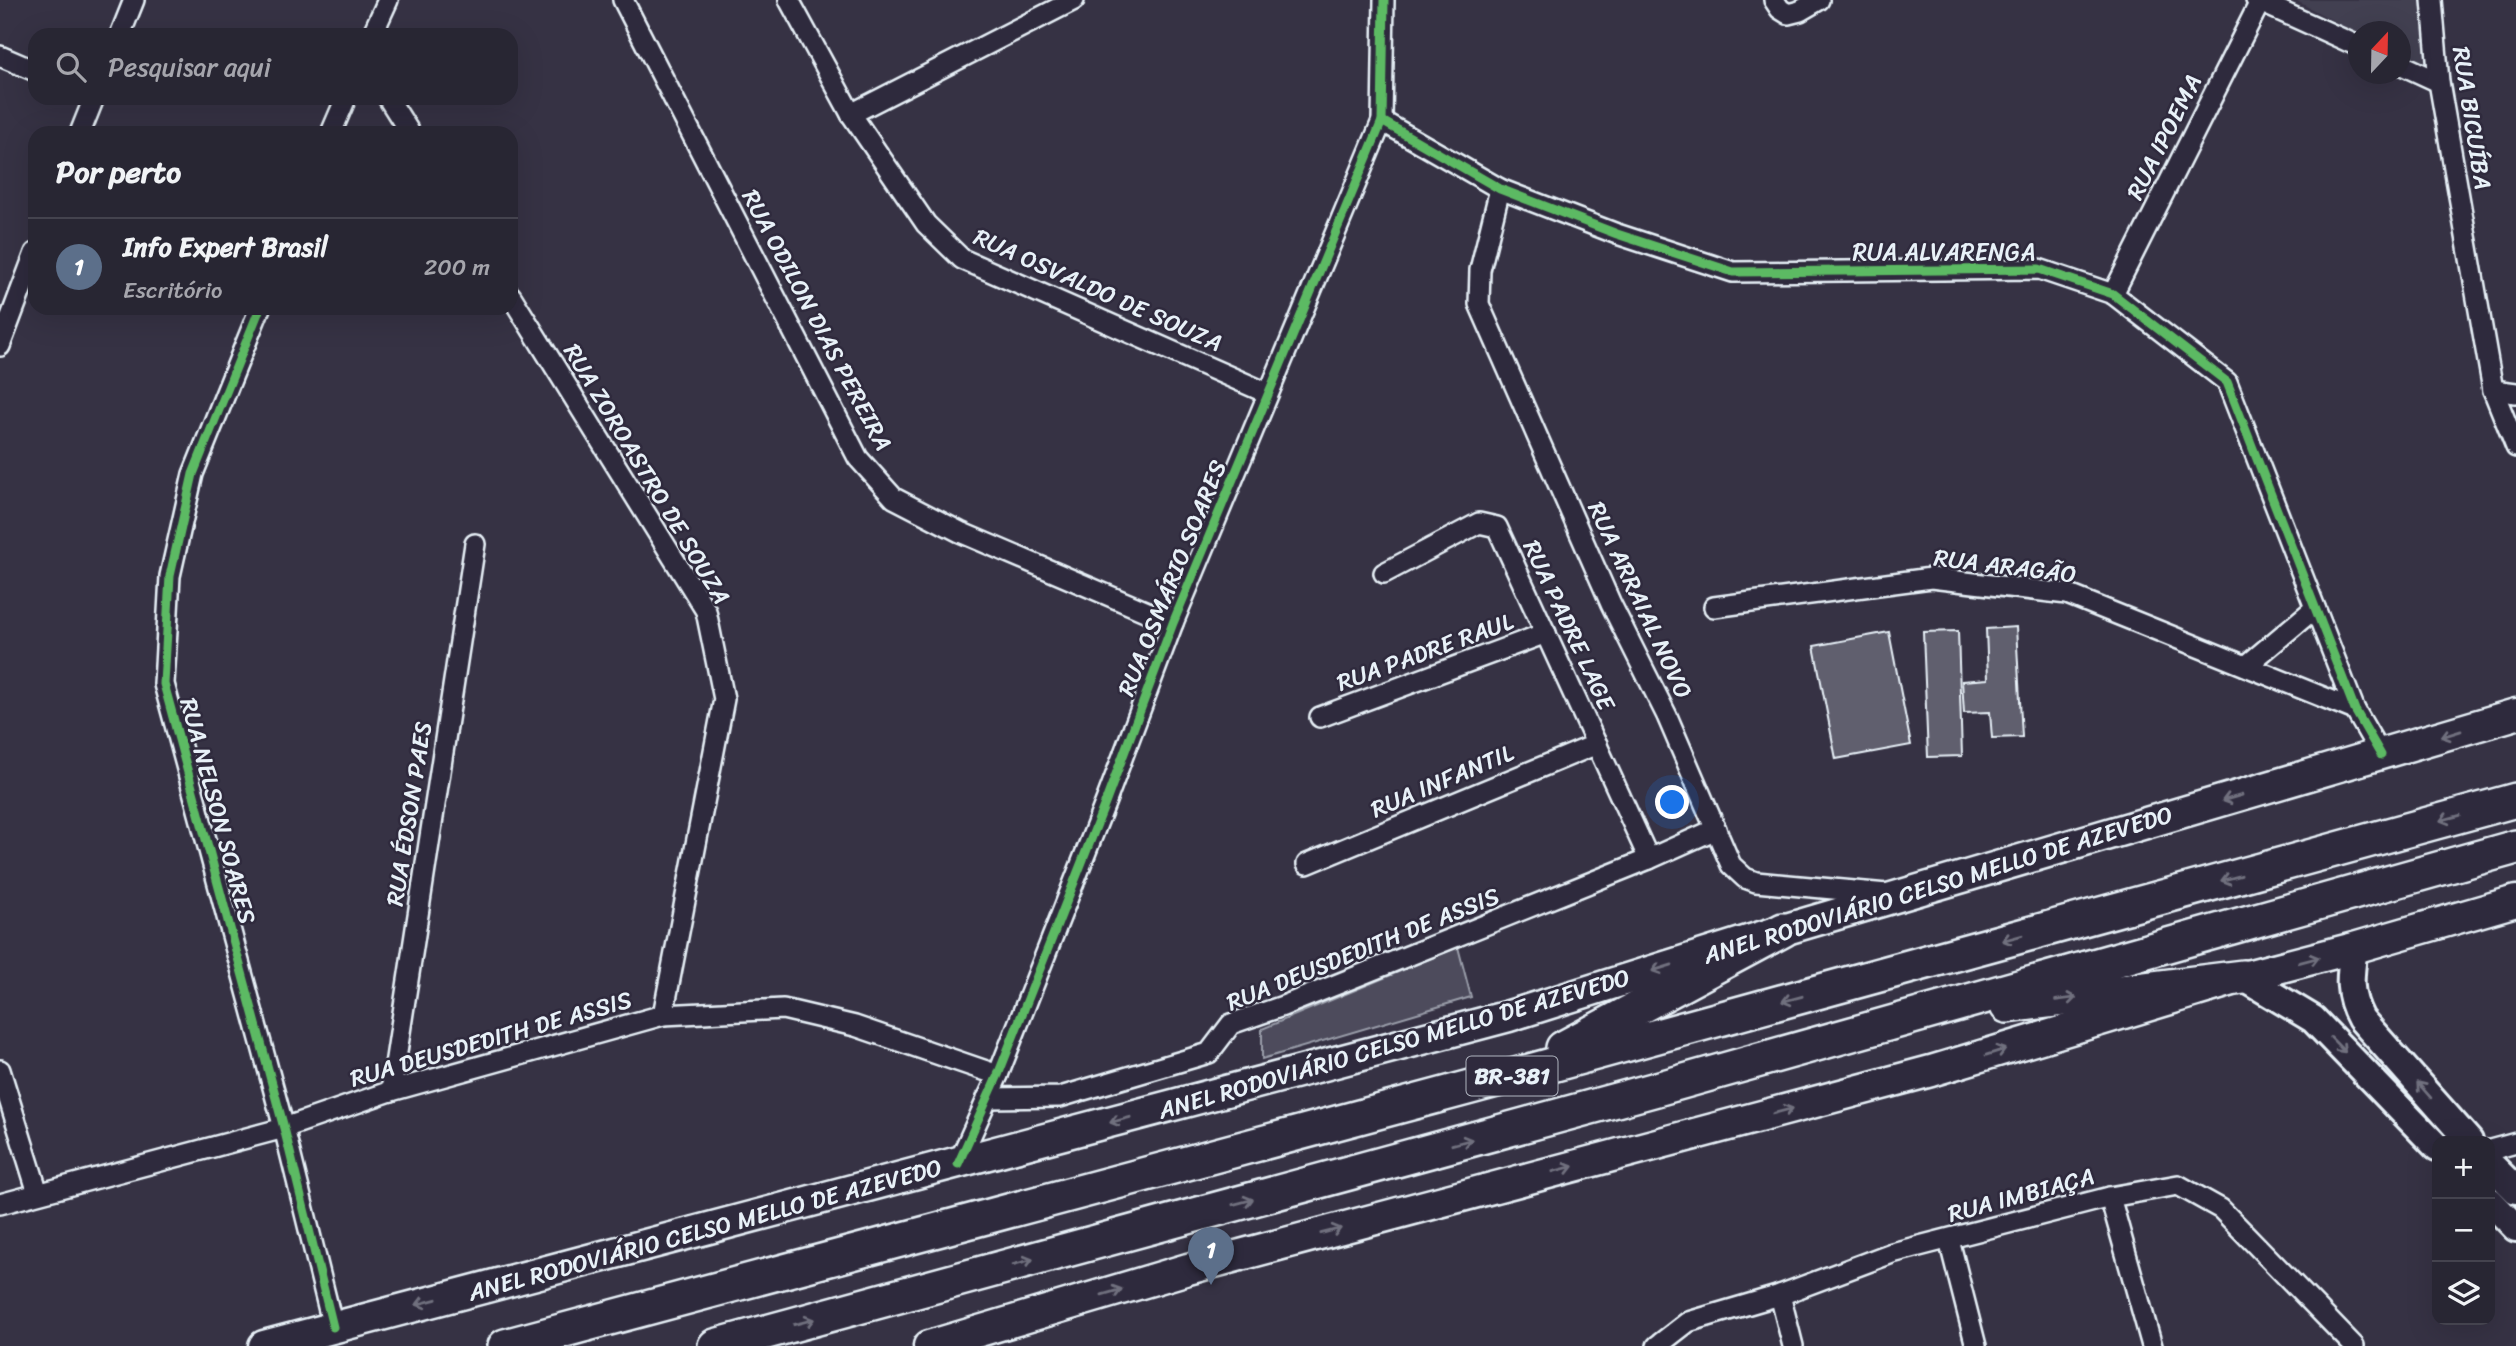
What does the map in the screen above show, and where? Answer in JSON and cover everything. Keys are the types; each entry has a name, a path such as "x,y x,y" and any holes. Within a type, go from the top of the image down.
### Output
{"highway":[{"name":"BR-381","path":"505,1346 1508,1077 2516,800"},
{"name":"BR-381","path":"715,1346 1653,1090 2516,846"},
{"path":"1508,1077 1783,930"},
{"path":"1901,1020 2243,978"}],"main road":[{"name":"ANEL RODOVIÁRIO CELSO MELLO DE AZEVEDO","path":"264,1346 1508,1016 1783,930 2516,715"},
{"path":"929,1346 1188,1269 1931,1071 2243,978 2516,901"}],"street":[{"path":"123,28 134,0"},
{"path":"375,28 388,0"},
{"name":"RUA ODILON DIAS PEREIRA","path":"623,0 858,458 894,498 960,532 1173,623"},
{"name":"RUA OSVALDO DE SOUZA","path":"789,0 850,114 926,224 962,259 1267,393"},
{"path":"850,114 1074,0"},
{"name":"RUA OSMÁRIO SOARES","path":"958,1164 998,1075 1173,623 1382,121 1384,0"},
{"path":"1774,0 1780,9 1788,14 1800,11 1819,0"},
{"name":"RUA BICUÍBA","path":"2432,0 2439,82 2493,390 2516,447"},
{"path":"2258,1 2348,42"},
{"name":"RUA IPOEMA","path":"2113,294 2258,1"},
{"path":"0,56 28,68"},
{"path":"2411,70 2439,82"},
{"path":"83,126 91,105"},
{"path":"334,126 343,105"},
{"path":"392,105 406,126"},
{"name":"RUA ALVARENGA","path":"1382,121 1500,189 1617,234 1733,272 2039,269 2113,294 2227,382 2355,710 2381,755"},
{"name":"RUA ARRAIAL NOVO","path":"1500,189 1480,270 1479,304 1611,604 1667,716 1731,865 1745,878 1756,882 1901,895"},
{"path":"0,346 28,272"},
{"name":"RUA ZOROASTRO DE SOUZA","path":"518,307 706,611 724,699 663,1015"},
{"name":"RUA NELSON SOARES","path":"257,315 192,474 170,576 164,684 284,1128 333,1326"},
{"path":"2493,390 2516,393"},
{"name":"RUA PADRE LAGE","path":"1384,573 1479,523 1497,527 1649,859"},
{"name":"RUA ÉDSON PAES","path":"391,1091 475,544"},
{"name":"RUA ARAGÃO","path":"1714,607 1931,578 2067,594 2355,710"},
{"path":"2246,666 2315,608"},
{"name":"RUA PADRE RAUL","path":"1320,717 1546,633"},
{"name":"RUA INFANTIL","path":"1307,864 1597,744"},
{"name":"RUA DEUSDEDITH DE ASSIS","path":"987,1098 1060,1097 1209,1053 1231,1024 1283,1006 1649,859 1716,829"},
{"path":"2354,948 2350,974 2352,1003 2361,1019 2465,1136"},
{"path":"2243,978 2313,1019 2432,1142"},
{"name":"RUA DEUSDEDITH DE ASSIS","path":"0,1204 284,1128 391,1091 663,1015 783,1009 855,1026 998,1075"},
{"path":"0,1070 38,1193"},
{"path":"2495,1149 2516,1143"},
{"path":"2495,1169 2516,1190"},
{"name":"RUA IMBIAÇA","path":"1657,1346 1688,1322 1780,1295 1892,1253 2110,1197 2178,1185 2221,1209 2354,1346"},
{"path":"2110,1197 2152,1346"},
{"path":"2495,1206 2516,1228"},
{"path":"1949,1240 1976,1346"},
{"path":"1780,1295 1793,1346"}],"shaded area":[{"path":"2295,0 2423,0 2425,70 2411,62 2411,21 2348,21 2348,29"},
{"path":"1458,947 1471,997 1262,1059 1262,1029"}],"building":[{"path":"2016,627 2022,737 1992,738 1990,712 1964,713 1962,681 1988,679 1986,629"},
{"path":"1958,631 1962,756 1928,757 1923,632"},
{"path":"1889,632 1911,745 1836,759 1814,646"}],"cycle path":[{"path":"958,1164 998,1075 1173,623 1382,121 1384,0"},
{"path":"1382,121 1500,189 1617,234 1733,272 2039,269 2113,294 2227,382 2355,710 2381,755"},
{"path":"257,315 193,474 170,576 164,684 284,1128 333,1327"}],"place":[{"name":"Info Expert Brasil","path":"1211,1285"}]}
